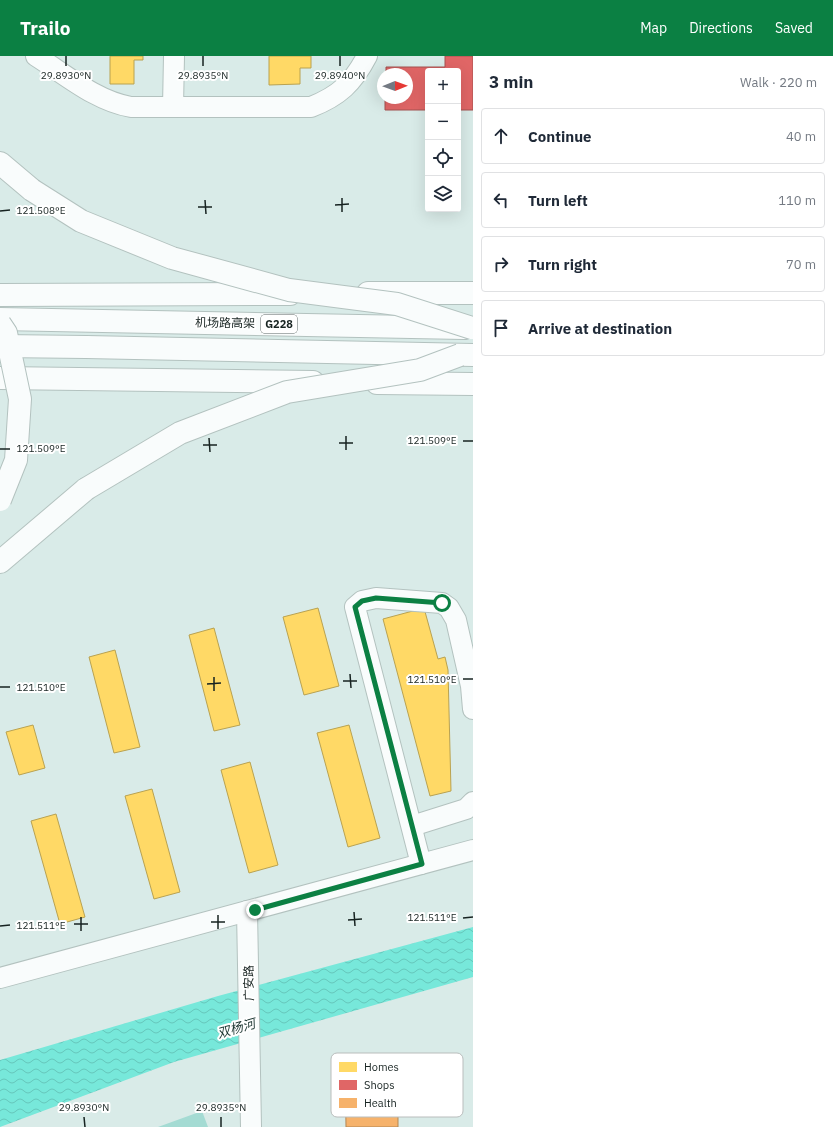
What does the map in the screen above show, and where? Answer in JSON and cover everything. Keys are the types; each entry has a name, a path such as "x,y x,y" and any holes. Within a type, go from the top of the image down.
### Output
{"main road":[{"path":"0,163 32,190 81,222 172,258 289,290 397,304 472,328"},
{"path":"0,183 32,190"},
{"path":"0,295 473,293"},
{"name":"机场路高架","path":"0,319 472,328"},
{"path":"0,324 6,333 20,399 16,460 0,500"},
{"name":"G228","path":"0,346 467,355"},
{"path":"0,562 86,489 180,433 287,392 420,370 467,355"},
{"path":"0,378 473,384"}],"street":[{"path":"36,56 66,65 98,96 116,104 131,107 311,107 326,101 342,91 354,77 367,56"},
{"path":"173,107 174,56"},
{"path":"422,864 355,607 362,601 376,598 442,603 449,608 456,620 471,686 473,709"},
{"path":"412,826 466,809 473,802"},
{"path":"0,978 473,850"},
{"name":"广安路","path":"248,911 251,1127"}],"shaded area":[{"path":"202,1111 208,1127 158,1127"}],"water":[{"name":"双杨河","path":"473,927 473,977 174,1062 0,1127 0,1060 218,996"}],"building: Homes":[{"path":"110,56 143,56 143,60 134,60 134,84 110,84"},
{"path":"269,56 311,56 311,68 300,68 300,84 269,85"},
{"path":"450,56 473,56 473,77 461,77 461,68 450,68"},
{"path":"318,608 339,686 304,695 283,617"},
{"path":"424,608 438,659 445,657 448,670 451,791 430,796 383,619"},
{"path":"214,628 240,725 214,731 189,635"},
{"path":"115,650 140,747 114,753 89,657"},
{"path":"33,725 45,768 19,775 6,732"},
{"path":"349,725 380,838 348,847 317,733"},
{"path":"250,762 278,865 249,873 221,770"},
{"path":"152,789 180,892 154,899 125,796"},
{"path":"56,814 85,917 60,924 31,821"}],"building: Shops":[{"path":"445,56 473,56 473,110 461,110 461,68 425,68 425,110 385,110 385,104 413,104 413,68 386,67 445,67"}],"building: Health":[{"path":"346,1117 398,1117 398,1127 346,1127"}],"route":[{"path":"255,910 422,864 355,607 362,601 376,598 442,603"}]}
